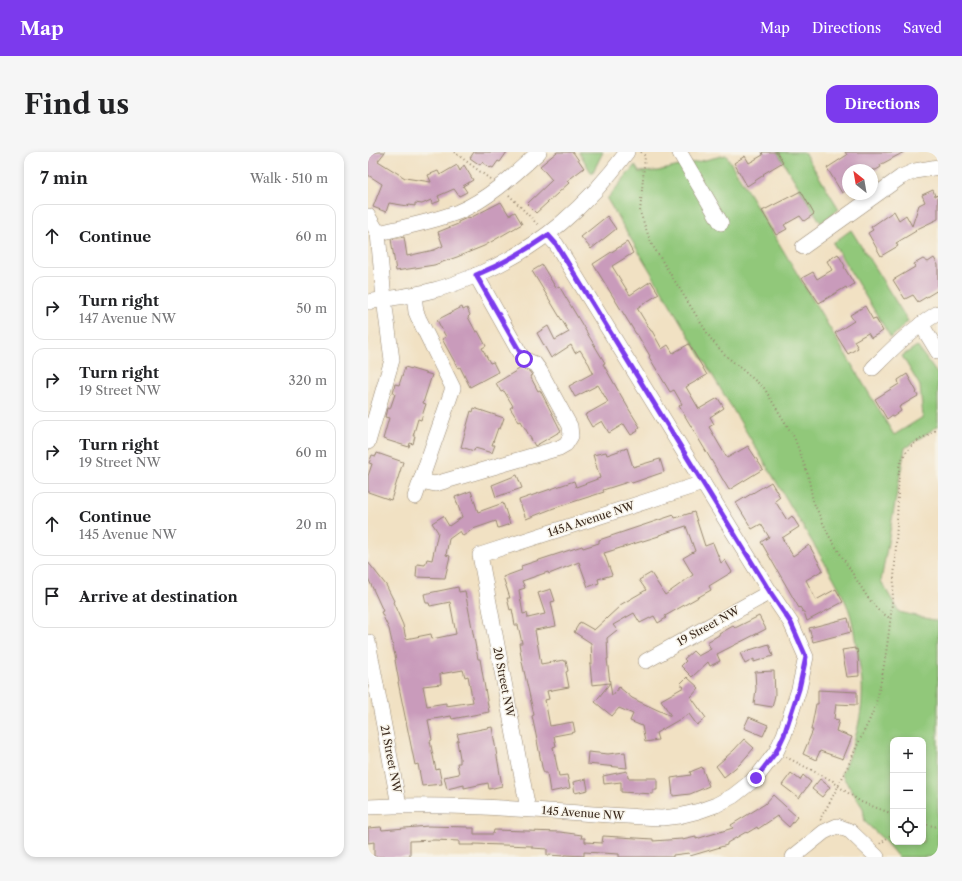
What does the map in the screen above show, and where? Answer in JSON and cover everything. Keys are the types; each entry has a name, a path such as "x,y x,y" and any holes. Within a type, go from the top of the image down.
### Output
{"street":[{"path":"378,233 425,223 459,212 491,193 539,152"},
{"path":"368,302 414,294 454,284 499,265 548,235 587,201 627,152"},
{"path":"682,152 721,223"},
{"path":"803,247 901,177 915,171 938,167"},
{"path":"368,216 378,233 384,299 392,360 368,442"},
{"path":"548,235 556,244 702,483 791,623 806,657 799,689 784,735 776,752"},
{"path":"421,481 435,484 559,448 566,444 571,436 570,426 540,371 535,364 524,359 476,275"},
{"path":"414,294 416,312 453,388 415,497"},
{"path":"873,368 899,342 921,324 938,313"},
{"path":"921,324 938,352"},
{"name":"145A Avenue NW","path":"480,555 702,483"},
{"name":"20 Street NW","path":"480,555 528,809"},
{"name":"19 Street NW","path":"646,661 770,592"},
{"name":"21 Street NW","path":"368,642 399,805"},
{"name":"145 Avenue NW","path":"368,807 399,805 480,806 655,817 679,816 716,805 733,796 756,778 776,752"},
{"path":"793,857 817,836 829,828 837,826 850,831 875,854"}],"path":[{"path":"641,152 645,156 640,212 651,243 670,271 711,339 725,356 764,388 794,437 808,475 813,501 829,536 868,598 878,610 891,619"},
{"path":"829,828 820,819 864,732 877,700 885,661 894,583 899,467 906,451 912,445 938,429"},
{"path":"776,752 833,781 861,802 890,813"},
{"path":"926,825 938,827"},
{"path":"875,854 883,841 890,835"}],"green space":[{"path":"579,152 603,152 592,174"},
{"path":"777,152 804,152 839,209 821,223"},
{"path":"726,155 894,435 923,417 920,386 902,356 917,346 938,375 938,426 905,448 881,581 899,612 938,621 938,857 898,857 883,839 865,822 863,808 841,774 854,742 860,718 862,695 860,666 850,614 840,590 830,572 607,199 635,165 639,172 658,171"},
{"path":"851,230 908,321 891,338 833,243"}],"building":[{"path":"368,152 385,152 378,161 405,178 431,182 428,175 438,171 440,175 457,165 460,171 464,165 473,180 463,186 467,192 459,196 454,189 438,196 440,201 432,204 431,200 422,204 415,203 415,206 389,203 386,212 373,207 382,184 368,175"},
{"path":"474,152 507,152 500,162 498,161 493,168 490,168 482,162 480,165 470,158"},
{"path":"557,152 573,152 584,168 567,181 569,183 536,213 527,204 552,180 540,166"},
{"path":"762,152 777,152 783,162 747,186 734,163 745,156 749,163 763,155"},
{"path":"845,152 904,152 880,165 881,167 878,169 878,164 842,164 842,193 827,168 847,155"},
{"path":"933,190 935,196 938,195 938,219 915,230 916,231 896,243 898,246 881,256 868,233 873,230 871,227 894,211 899,220 906,215 912,226 919,205 925,202 922,195"},
{"path":"801,191 814,214 804,221 800,216 784,225 787,229 776,235 762,211"},
{"path":"501,202 509,215 515,212 522,224 484,246 457,257 434,265 396,271 391,239 404,237 407,256 434,250 443,246 438,232 458,224 458,222 469,217 470,218"},
{"path":"607,216 616,229 591,249 581,237"},
{"path":"627,242 633,253 612,266 630,295 651,281 659,294 637,308 662,349 668,345 673,353 689,344 707,375 686,387 699,409 718,398 724,408 710,417 714,424 709,427 727,458 748,446 763,469 729,490 679,406 682,404 674,390 670,392 637,334 593,264"},
{"path":"838,254 854,284 819,303 802,278 813,272 817,279 832,270 827,261"},
{"path":"934,258 938,265 938,290 918,302 913,295 905,299 893,280 915,267 914,264 923,259 928,262"},
{"path":"542,265 556,288 559,286 605,363 603,364 640,427 637,429 638,431 631,435 624,424 609,433 602,421 592,427 585,415 608,402 598,385 575,397 569,386 593,373 589,364 580,350 575,353 571,345 551,358 537,333 548,326 555,340 569,332 532,271"},
{"path":"865,306 873,320 876,319 883,331 871,338 868,333 854,341 858,348 848,354 835,333 854,321 850,315"},
{"path":"462,307 463,310 467,308 470,315 468,317 486,346 482,348 490,363 493,362 498,372 470,387 460,367 458,368 442,339 446,337 437,320"},
{"path":"405,367 432,375 423,403 426,404 421,420 418,419 413,436 415,436 413,444 410,443 409,447 383,439 389,418 385,417 387,408 390,409 395,394 393,393 395,384 399,385"},
{"path":"521,368 529,371 532,375 530,376 538,391 540,390 561,431 535,446 521,421 519,422 510,408 513,406 504,391 501,392 496,383"},
{"path":"907,374 918,396 899,407 901,411 893,417 891,416 887,419 875,399 899,384 898,380"},
{"path":"474,408 504,418 500,429 498,428 492,445 495,445 492,453 475,448 474,451 461,447 471,411 473,412"},
{"path":"627,448 633,467 660,459 664,472 632,483 631,481 603,490 604,492 554,508 526,519 519,500 574,481 576,487 600,478 593,455 606,452 607,455"},
{"path":"377,453 403,462 391,500 368,492 368,476 372,464 369,463 372,455 376,456"},
{"path":"517,475 522,488 496,497 492,485"},
{"path":"771,482 780,497 775,501 787,520 792,516 799,527 782,538 793,556 809,545 823,570 806,580 816,600 836,589 843,602 807,621 804,612 800,607 799,608 761,542 769,537 761,524 752,529 736,503"},
{"path":"471,491 478,512 503,503 510,524 498,528 496,521 473,529 463,536 460,531 449,539 446,555 450,556 445,578 416,577 417,564 425,565 427,559 432,560 438,532 432,523 443,516 449,526 462,517 455,497"},
{"path":"694,512 705,546 713,543 721,563 725,560 732,572 709,586 711,590 665,616 666,618 658,623 654,616 640,623 634,613 613,625 617,630 607,638 607,659 610,683 592,685 590,664 592,664 591,643 574,632 580,622 594,630 620,605 646,590 639,580 651,573 665,595 693,575 683,558 695,551 686,526 604,553 612,575 598,579 599,583 588,587 579,562 549,574 548,572 522,581 525,588 519,590 523,614 527,613 528,618 545,614 538,593 551,589 555,601 551,602 556,626 535,630 541,664 564,660 566,661 568,671 566,672 569,687 547,691 549,699 545,700 550,726 573,722 575,732 554,736 556,746 553,747 559,776 567,775 570,788 550,792 547,773 544,773 542,767 532,716 534,715 519,643 522,643 518,625 515,625 512,609 510,610 507,598 510,598 503,577 522,570 521,566 582,546 583,548 599,543 599,540 674,515 675,518"},
{"path":"368,562 386,585 394,601 393,602 403,625 406,639 431,634 432,639 456,634 450,602 430,606 429,603 426,603 424,594 458,587 459,592 465,591 478,659 480,659 489,712 452,719 451,716 428,720 432,740 430,741 436,770 439,769 442,784 422,786 418,764 415,765 389,629 381,612 383,611 368,578","holes":["463,670 465,677 468,676 473,702 446,706 446,703 427,706 423,686 441,684 440,674"]},
{"path":"759,616 766,629 717,654 720,661 710,666 708,662 692,677 681,666 686,661 684,659 693,651 698,656 711,649 707,642 719,634 733,626 735,628"},
{"path":"848,618 851,632 813,642 809,628"},
{"path":"769,644 773,656 754,662 754,659 745,664 740,653"},
{"path":"855,648 855,650 857,649 858,655 859,676 847,677 842,650"},
{"path":"774,671 775,695 772,707 754,704 756,689 755,672"},
{"path":"687,677 699,688 691,697 706,718 697,725 689,714 656,733 658,740 645,742 642,726 630,721 633,714 619,708 612,716 595,702 610,683 612,696 619,687 632,698 671,716 661,700 684,687 680,684"},
{"path":"818,690 857,692 857,705 836,704 834,719 839,720 836,731 852,737 843,759 820,751 816,760 803,754 813,730 811,730 816,704 818,704"},
{"path":"749,717 768,725 763,736 744,728"},
{"path":"492,727 502,786 489,789 488,783 464,788 464,785 447,789 444,777 459,774 457,763 460,763 460,758 457,741 459,740 457,734"},
{"path":"744,739 754,748 740,764 724,777 716,766"},
{"path":"588,752 608,754 625,752 627,768 587,764"},
{"path":"702,767 709,786 690,794 673,796 671,778 691,775 690,772"},
{"path":"627,771 628,778 657,778 657,790 653,790 653,794 621,792 621,782 604,784 603,776"},
{"path":"791,773 800,780 803,775 811,782 799,798 782,785"},
{"path":"586,779 588,790 575,793 573,782"},
{"path":"820,779 830,787 822,797 812,789"},
{"path":"773,795 797,817 789,827 777,816 758,829 757,827 727,843 727,845 690,856 689,853 673,855 673,857 619,857 619,854 584,852 584,856 547,855 547,849 532,848 532,846 474,844 459,845 459,841 435,840 410,841 410,857 374,857 374,842 368,843 368,828 381,827 382,830 428,826 474,828 474,834 493,834 494,830 560,832 582,835 581,838 585,838 585,842 602,843 603,836 653,839 653,841 682,840 696,837 696,839 733,828 731,825 765,804"}],"route":[{"path":"524,359 476,275 499,265 548,235 556,244 702,483 791,623 806,657 799,689 784,735 776,752 756,778"}]}
